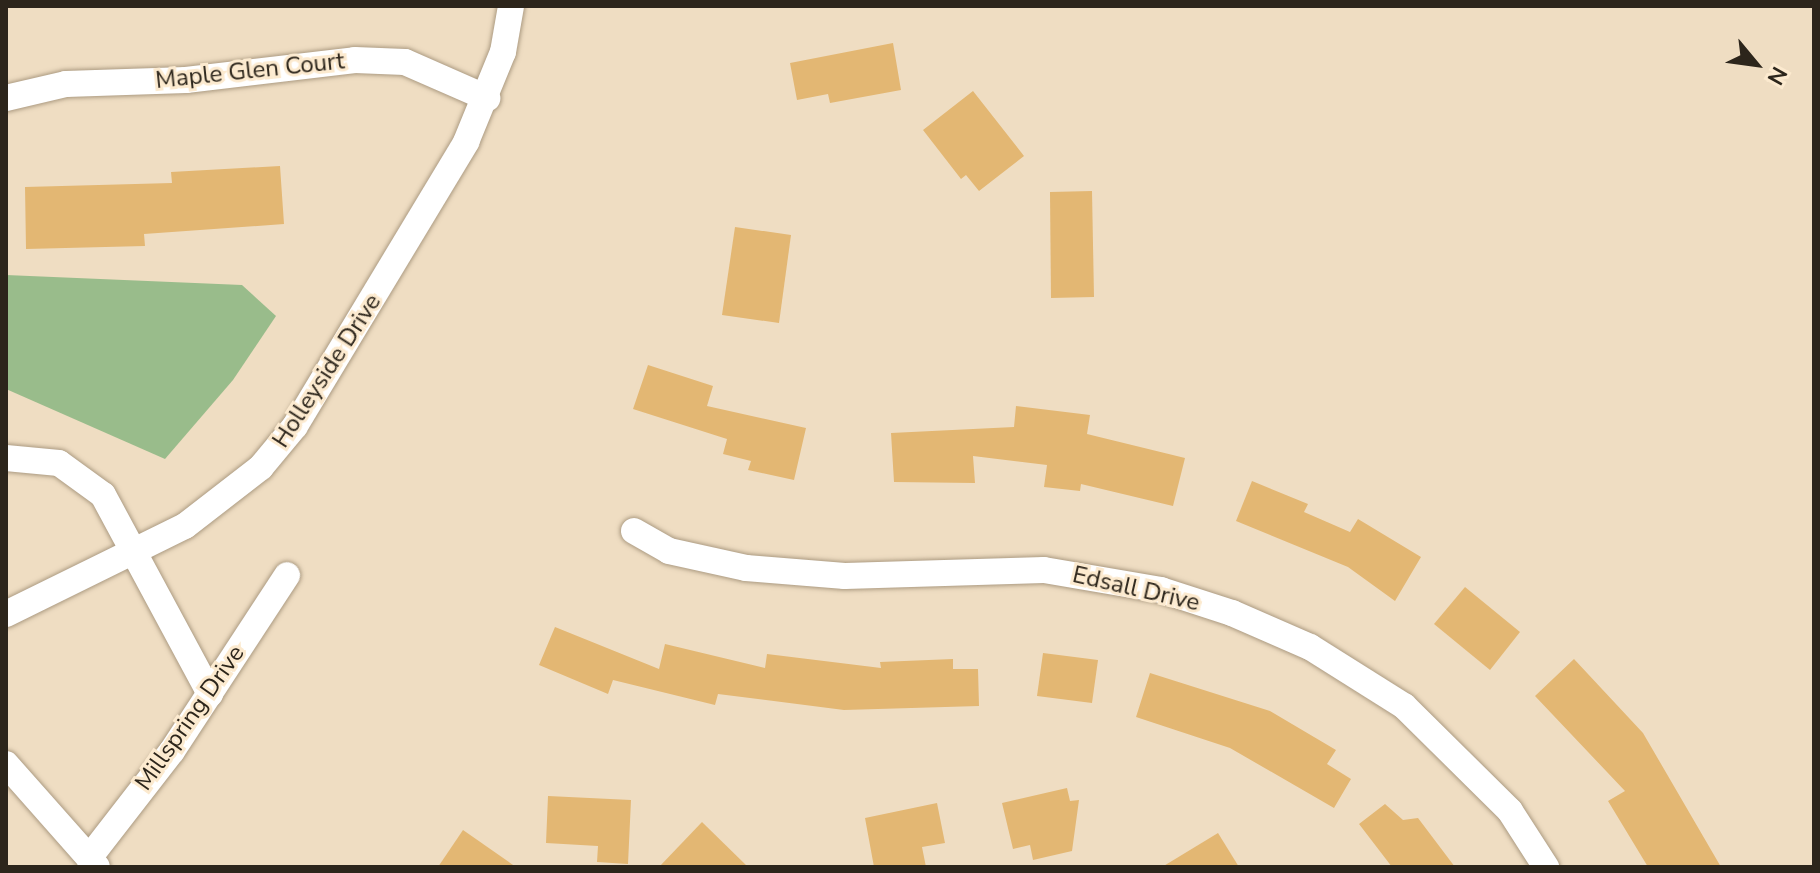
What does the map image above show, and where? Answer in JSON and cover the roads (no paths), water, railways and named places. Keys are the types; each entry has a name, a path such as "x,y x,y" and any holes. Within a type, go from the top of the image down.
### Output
{"street":[{"name":"Holleyside Drive","path":"6,614 135,552 220,503 295,426 487,98 511,6"},
{"name":"Maple Glen Court","path":"6,98 66,84 186,80 355,60 405,62 445,74 487,98"},
{"path":"6,458 59,463 83,476 103,495 210,694"},
{"name":"Edsall Drive","path":"634,531 669,551 746,568 845,576 1044,570 1161,590 1232,613 1310,647 1404,706 1510,811 1546,867"},
{"name":"Millspring Drive","path":"6,764 93,863 210,694 287,575"}]}
